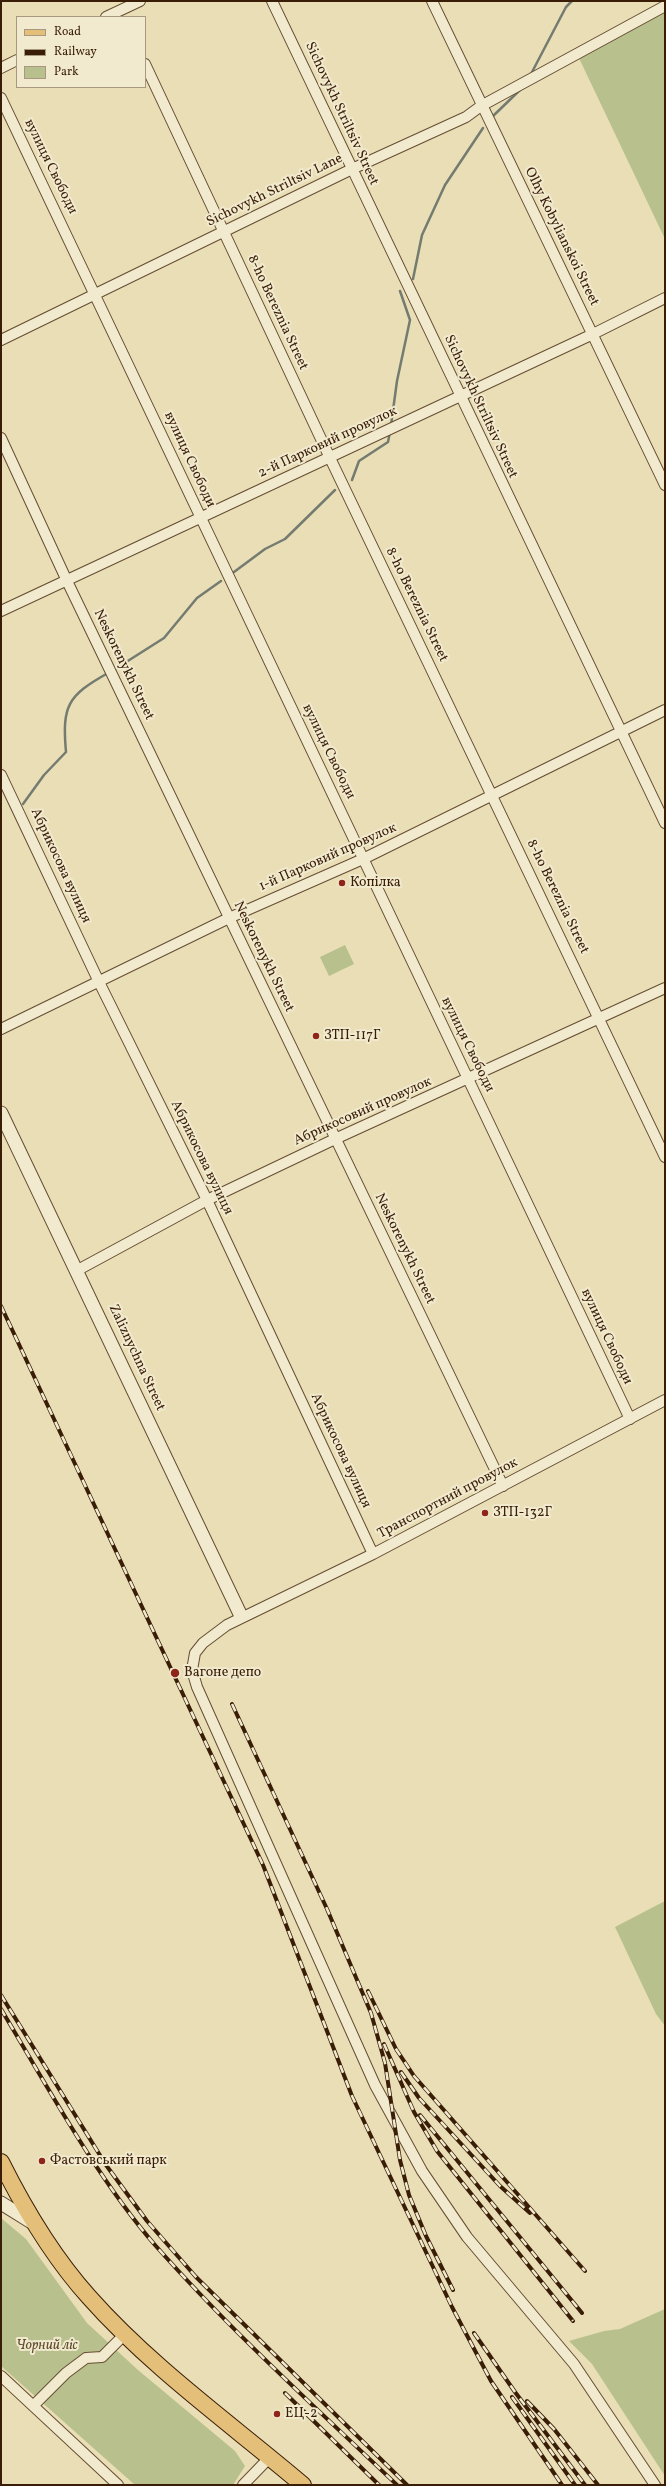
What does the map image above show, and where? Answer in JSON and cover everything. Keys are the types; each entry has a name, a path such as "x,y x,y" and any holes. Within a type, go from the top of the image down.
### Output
{"main road":[{"path":"1,2162 36,2225 88,2295 124,2334 303,2485"}],"street":[{"path":"111,16 122,14 140,1"},
{"name":"Sichovykh Striltsiv Street","path":"272,1 620,733 665,823"},
{"name":"Olhy Kobylianskoi Street","path":"432,1 481,106 665,485"},
{"name":"Sichovykh Striltsiv Lane","path":"1,340 352,169 466,117 481,106 665,6"},
{"path":"1,68 16,60"},
{"name":"8-ho Bereznia Street","path":"146,66 330,458 600,1018 665,1158"},
{"name":"вулиця Свободи","path":"1,98 96,294 630,1419"},
{"name":"2-й Парковий провулок","path":"1,611 330,458 593,334 665,298"},
{"name":"Neskorenykh Street","path":"1,438 67,581 503,1486"},
{"name":"1-й Парковий провулок","path":"1,1029 229,918 363,859 665,710"},
{"name":"Абрикосова вулиця","path":"1,775 99,982 207,1200 373,1554"},
{"name":"Абрикосовий провулок","path":"76,1271 207,1200 335,1139 665,988"},
{"name":"Zaliznychna Street","path":"1,1113 241,1616"},
{"name":"Транспортний провулок","path":"655,2485 574,2364 444,2206 422,2171 375,2085 193,1678 195,1653 203,1643 241,1616 373,1554 665,1400"},
{"path":"1,2202 36,2225"},
{"path":"33,2406 66,2373 86,2358 102,2357 124,2334"},
{"path":"1,2376 118,2485"},
{"path":"243,2485 270,2458"}],"green space":[{"path":"665,11 665,239 578,56"},
{"path":"345,945 354,964 329,976 320,957"},
{"path":"665,1901 665,2026 656,2014 615,1927"},
{"name":"Чорний ліс","path":"1,2218 26,2239 87,2323 138,2370 235,2451 245,2466 233,2485 135,2485 1,2366"},
{"path":"665,2309 665,2476 592,2364 569,2341 604,2331 620,2329"}],"waterway":[{"path":"531,74 566,7 572,1"},
{"path":"492,117 520,90"},
{"path":"413,279 422,235 445,185 483,128"},
{"path":"391,425 397,381 410,320 400,291"},
{"path":"352,480 359,461 388,442 390,432"},
{"path":"234,572 265,549 285,539 335,490"},
{"path":"112,671 164,638 197,598 221,581"},
{"path":"23,804 44,775 66,752 65,723 70,704 84,689 108,673"}],"railway":[{"path":"1,1306 263,1865 352,2096 452,2307 491,2381 562,2485"},
{"path":"232,1704 327,1909 371,2013 385,2063 400,2160 409,2195 426,2236 453,2290"},
{"path":"368,1991 396,2049 414,2076 585,2271"},
{"path":"1,1995 106,2165 147,2221 196,2277 407,2485"},
{"path":"1,2009 93,2161 113,2191 155,2245 243,2338 397,2485"},
{"path":"384,2044 414,2112 437,2151 573,2321"},
{"path":"401,2072 419,2098 500,2186 530,2213"},
{"path":"420,2115 582,2313"},
{"path":"474,2333 515,2392 585,2485"},
{"path":"285,2393 379,2485"},
{"path":"512,2397 575,2485"},
{"path":"527,2401 554,2429 598,2485"}],"place":[{"name":"Копілка","path":"342,883"},
{"name":"ЗТП-117Г","path":"316,1036"},
{"name":"ЗТП-132Г","path":"485,1513"},
{"name":"Вагоне депо","path":"175,1673"},
{"name":"Фастовський парк","path":"42,2161"},
{"name":"ЕЦ-2","path":"277,2414"}]}
